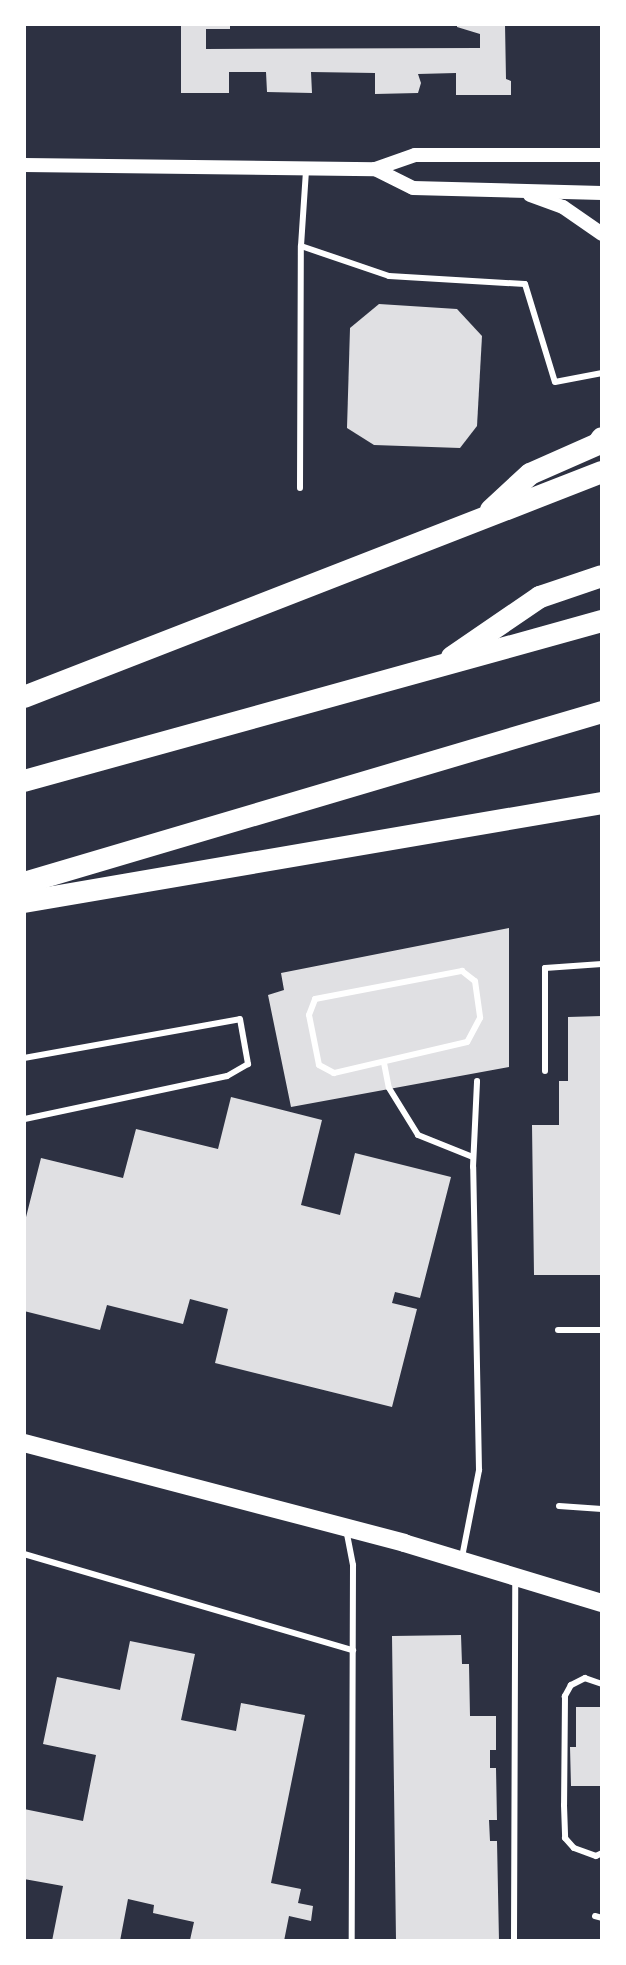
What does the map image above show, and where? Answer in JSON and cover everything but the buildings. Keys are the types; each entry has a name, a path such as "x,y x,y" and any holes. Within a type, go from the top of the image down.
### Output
{"highway":[{"path":"481,519 530,474 598,444 602,438"},
{"path":"24,697 602,472"},
{"path":"438,667 540,597 602,576"},
{"path":"24,781 602,621"},
{"path":"24,883 602,712"},
{"path":"24,902 602,803"}],"main road":[{"path":"24,1443 346,1527 602,1603"}],"street":[{"path":"24,165 375,169 415,155 602,155"},
{"path":"375,169 413,188 602,193"},
{"path":"518,191 563,207 602,234"}],"lane":[{"path":"300,488 301,246 306,168"},
{"path":"301,246 389,276 525,284 555,382 602,373"},
{"path":"545,1071 545,968 602,964"},
{"path":"462,971 475,981 480,1018 467,1042 384,1063 334,1073 319,1065 309,1015 315,999 462,971"},
{"path":"24,1058 240,1019 248,1064 227,1076 24,1119"},
{"path":"384,1063 389,1088 418,1135 473,1157"},
{"path":"461,1560 479,1470 473,1157 477,1081"},
{"path":"558,1330 602,1330"},
{"path":"559,1506 602,1509"},
{"path":"346,1527 353,1565 352,1941"},
{"path":"24,1554 353,1650"},
{"path":"514,1941 515,1575"},
{"path":"599,1855 574,1848 565,1838 564,1716 565,1696 571,1685 585,1678 602,1684"}]}
